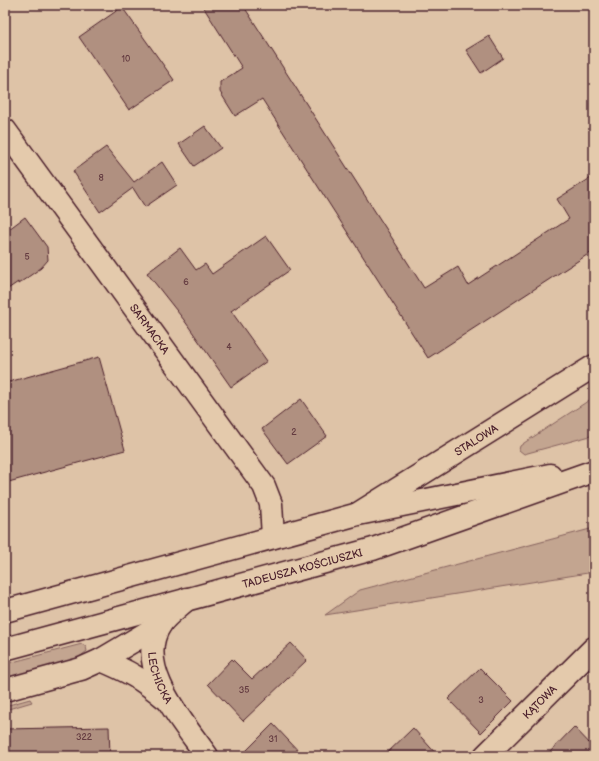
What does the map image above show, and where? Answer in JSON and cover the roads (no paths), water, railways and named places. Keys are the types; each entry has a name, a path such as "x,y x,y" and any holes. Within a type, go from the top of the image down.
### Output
{"street":[{"name":"SARMACKA","path":"5,130 264,486 271,504 274,537"},
{"name":"STALOWA","path":"358,514 594,366"},
{"path":"5,611 358,514 594,466"},
{"name":"TADEUSZA KOŚCIUSZKI","path":"5,649 373,549 594,471"},
{"path":"5,690 81,669 101,660 160,625 187,599"},
{"name":"LECHICKA","path":"160,625 155,639 153,663 166,699 207,756"},
{"name":"KĄTOWA","path":"485,756 594,648"},
{"path":"101,660 129,671 143,680 166,699"}]}
